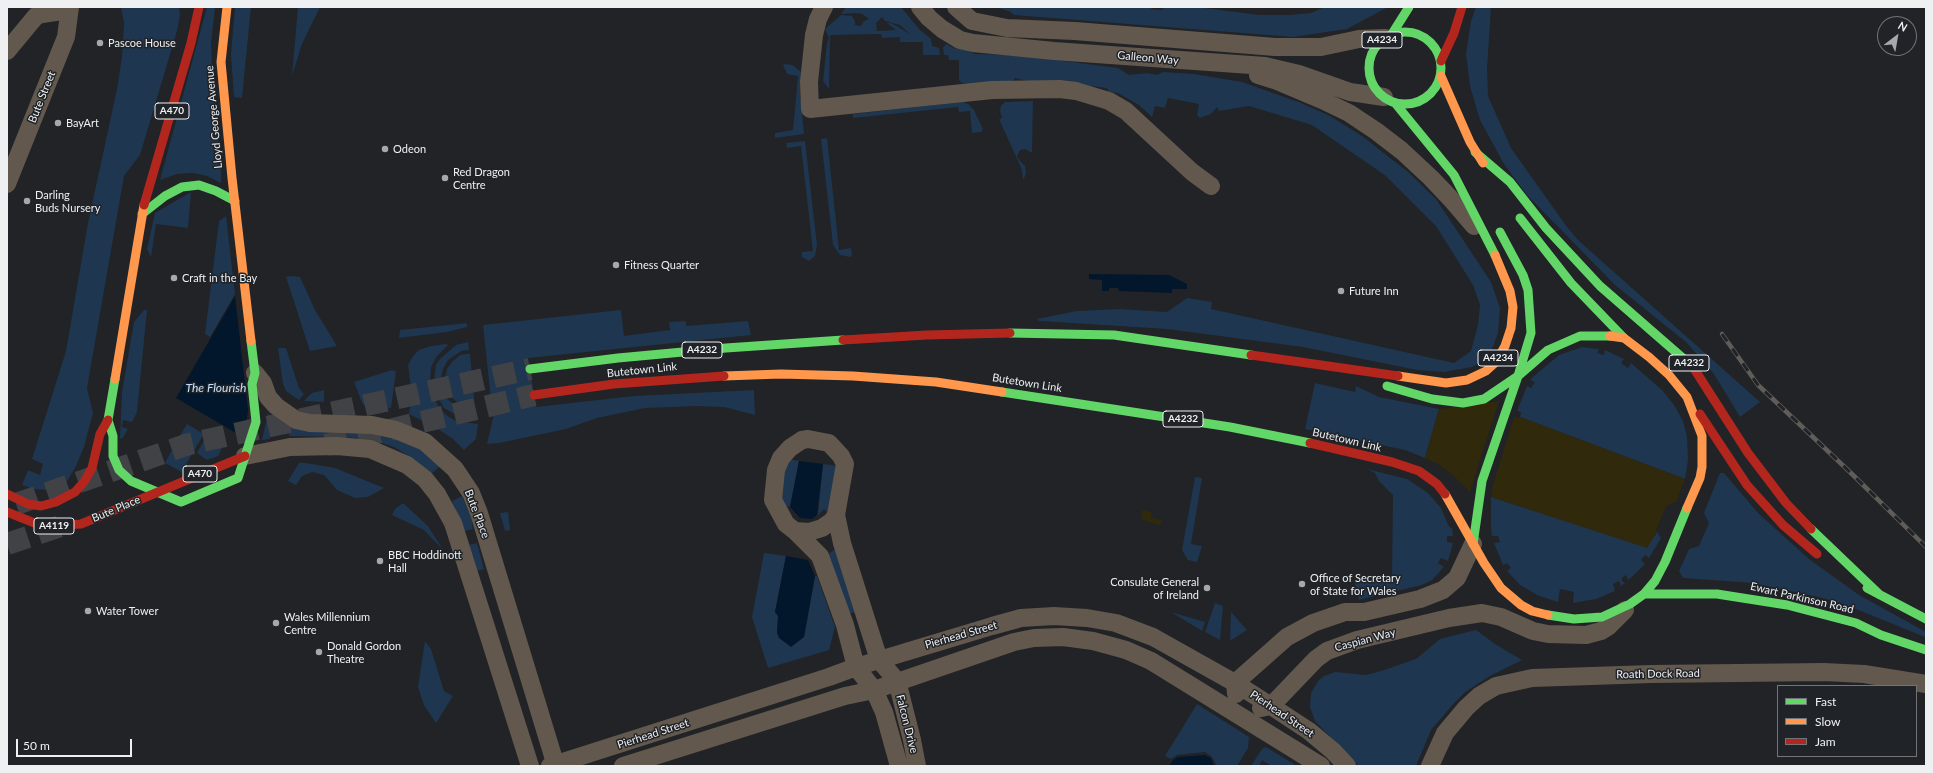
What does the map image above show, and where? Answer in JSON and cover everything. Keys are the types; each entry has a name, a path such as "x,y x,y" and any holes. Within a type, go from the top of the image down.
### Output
{"main road":[{"name":"A470","path":"199,7 191,43 142,214 108,420 113,436 113,456 119,470 131,481 155,492 245,456"},
{"name":"Lloyd George Avenue","path":"228,7 221,62 235,201"},
{"name":"A4234","path":"1409,7 1388,36 1374,51 1369,67 1370,79 1376,89 1389,100 1454,175 1474,194"},
{"name":"A4234","path":"1441,61 1454,34 1462,7"},
{"name":"A4234","path":"1388,36 1407,32 1423,36 1432,42 1438,51 1441,61 1441,76 1437,87 1429,96 1419,102 1407,104 1389,100"},
{"name":"A4234","path":"1441,76 1475,152 1496,182"},
{"name":"A4232","path":"1475,152 1510,182 1546,228 1600,286 1690,364 1704,382 1748,453 1786,503 1826,544 1880,595"},
{"name":"A4234","path":"1309,363 1446,383 1467,380 1486,372 1496,362 1505,346 1511,328 1513,307 1510,292 1494,252 1454,175"},
{"path":"142,214 165,196 182,187 199,185 216,191 235,201 255,373 252,384 256,422 238,478 181,502 155,492"},
{"path":"1516,213 1571,283 1624,338 1638,347 1669,375 1688,397 1713,432 1747,485 1783,525 1823,559"},
{"name":"A4234","path":"1495,223 1523,275 1528,290 1531,333 1518,376"},
{"name":"Butetown Link","path":"530,370 618,358 726,348 928,335 994,333 1114,336 1309,363"},
{"path":"1473,544 1482,482 1518,376 1548,350 1571,339 1591,335 1624,338"},
{"name":"A4232","path":"1309,363 1432,399 1456,403 1472,402 1484,399 1518,376"},
{"name":"Butetown Link","path":"534,395 614,384 694,377 781,374 853,376 936,382 1177,418 1312,444 1392,462 1419,471 1437,484 1450,500 1473,544 1498,585 1521,605 1532,611 1559,618 1588,619 1602,617 1637,599"},
{"path":"1637,599 1655,581 1665,562 1701,473 1703,452 1702,436 1688,397"},
{"name":"A4119","path":"7,494 28,504 41,506 56,502 75,492 84,482 92,468 100,434 108,420"},
{"name":"Bute Place","path":"7,512 21,519 42,526 81,524 155,492"},
{"name":"A4232","path":"1853,581 1926,619"},
{"name":"Ewart Parkinson Road","path":"1637,599 1717,594 1787,605 1856,623 1881,635 1926,650"}],"street":[{"path":"824,7 818,18 814,35 809,82 810,109 992,90 1060,89 1076,91 1109,101 1126,111 1192,172 1211,186"},
{"name":"Galleon Way","path":"920,7 929,18 942,29 960,40 973,43 1218,64 1252,65 1279,69 1350,92 1389,100"},
{"name":"Galleon Way","path":"956,7 972,21 988,25 1239,44 1306,48 1321,47 1359,39 1388,36"},
{"path":"7,51 36,16 70,8"},
{"name":"Bute Street","path":"7,184 66,37 70,8"},
{"path":"1218,64 1277,81 1301,91 1349,113 1376,131 1402,151 1450,198 1494,252"},
{"name":"Bute Place","path":"255,373 263,383 268,397 276,406 296,420 310,423 372,425 406,433 425,442 455,468 471,493 479,513 554,765"},
{"path":"856,667 842,618 820,556 786,524 773,500 776,470 781,458 790,448 802,440 829,442 841,456 845,464 836,515 842,543 879,660 897,681"},
{"path":"245,456 290,447 337,446 370,449 407,465 425,479 437,494 454,523 530,766"},
{"path":"795,531 809,532 822,528 836,515"},
{"path":"1271,706 1236,713 1235,683 1287,637 1314,623 1345,612 1364,612 1420,599 1443,590 1457,578 1473,544"},
{"name":"Caspian Way","path":"1271,706 1316,659 1327,651 1357,640 1449,618 1482,613 1501,617 1533,631 1548,634 1586,635 1601,631 1609,626 1637,599"},
{"name":"Pierhead Street","path":"554,765 856,667 1021,618 1068,617 1116,623 1140,631 1235,683 1271,706 1308,731 1333,751 1347,766"},
{"name":"Pierhead Street","path":"623,766 845,696 874,690 1014,642 1034,638 1063,637 1093,641 1126,650 1151,661 1321,766"},
{"name":"Falcon Drive","path":"856,667 874,690 890,729 899,766"},
{"name":"Roath Dock Road","path":"1430,766 1445,733 1466,708 1480,696 1496,686 1532,678 1651,674 1824,672 1864,674 1926,684"},
{"name":"Falcon Drive","path":"897,681 917,766"}],"shaded area":[{"path":"121,7 179,7 180,15 177,31 140,155 124,176 87,388 93,413 84,447 76,466 67,481 46,490 34,489 22,485 28,470 40,475 43,464 32,459 66,351 88,223 117,89 122,57 124,23"},
{"path":"207,7 215,7 211,43 221,165 221,183 207,176 193,173 177,174 160,180"},
{"path":"235,7 251,7 242,98 234,97 231,54"},
{"path":"298,7 320,7 302,44 292,76"},
{"path":"846,7 901,7 919,29 931,39 932,46 939,48 940,55 923,55 923,42 900,42 900,37 882,38 881,34 830,35 829,89 823,81 827,43 829,38 825,29 841,15 852,16 855,21 855,25 861,26 864,21 869,19 862,14 841,14","holes":["882,17 885,21 900,25 910,34 891,23 887,23 896,30 877,31 876,23"]},
{"path":"995,7 1149,7 1152,9 1161,10 1166,7 1197,7 1259,15 1288,15 1311,13 1325,7 1388,7 1347,29 1293,37 1014,15 1011,12"},
{"path":"1476,7 1491,7 1487,69 1488,96 1511,148 1567,227 1578,240 1760,402 1740,417 1714,374 1686,342 1615,285 1527,195 1504,164 1480,120 1470,86 1466,54 1471,21"},
{"path":"946,44 956,49 964,49 975,54 1017,55 1118,68 1129,75 1147,73 1157,75 1163,72 1194,74 1242,82 1301,103 1330,116 1362,136 1408,172 1436,199 1491,282 1500,308 1498,333 1493,347 1482,362 1472,367 1444,372 1417,370 1303,347 1167,329 1039,321 1037,319 1077,311 1120,309 1167,312 1187,298 1212,302 1211,309 1454,363 1471,351 1478,325 1480,305 1473,285 1436,226 1386,176 1312,125 1249,106 1219,111 1217,107 1211,114 1200,118 1197,115 1199,104 1168,98 1165,108 1155,106 1152,117 1139,105 1118,93 1109,92 1107,88 1075,84 1071,81 1061,80 1055,83 1031,82 1015,78 1011,83 975,85 962,83 959,80 959,60 949,60 948,55 944,55 943,48"},
{"path":"783,65 793,65 801,72 800,93 804,134 775,138 775,133 793,130 798,76 787,74"},
{"path":"1033,101 1032,153 1025,149 1020,150 1017,156 1025,166 1026,174 1023,180 1022,170 999,119 1002,118 1000,111 1001,106 1005,102"},
{"path":"962,102 968,104 974,110 983,129 981,132 972,133 970,111 959,112 958,107 853,118 853,114"},
{"path":"827,138 839,250 851,248 852,255 850,257 840,255 833,245 821,139"},
{"path":"805,141 817,245 815,256 809,261 802,257 802,252 813,251 801,146 787,148 786,143"},
{"path":"191,192 188,228 156,224 151,257 147,249 155,213"},
{"path":"226,216 235,294 210,337 205,334 219,221"},
{"path":"286,277 300,277 315,310 337,346 310,351"},
{"path":"144,310 147,310 137,412 132,422 123,420 122,427 128,429 122,439 120,438 122,392 134,322"},
{"path":"621,310 624,336 670,330 669,322 686,321 686,326 748,321 751,335 528,358 536,407 634,396 754,390 755,415 724,407 697,406 645,408 597,418 566,429 499,443 487,444 493,418 483,325"},
{"path":"467,323 467,327 447,332 399,338 400,330"},
{"path":"468,342 469,350 461,351 448,360 443,369 441,378 443,391 447,399 460,409 475,412 477,419 461,418 444,408 435,392 434,381 436,364 456,345"},
{"path":"448,345 437,356 431,367 430,383 432,393 438,406 446,415 456,421 478,424 476,439 464,450 453,439 435,427 409,414 412,396 408,365 413,356 419,350 431,346"},
{"path":"1582,347 1599,349 1597,353 1604,355 1605,350 1624,359 1621,363 1628,368 1631,363 1663,391 1674,405 1683,421 1687,437 1688,460 1685,479 1520,417 1521,412 1517,411 1527,386 1531,388 1535,382 1530,380 1559,355"},
{"path":"278,348 286,348 299,388 304,394 299,400 286,391 283,384"},
{"path":"470,354 475,408 462,406 450,396 446,388 445,378 447,369 460,355"},
{"path":"392,370 396,371 391,408 363,405 354,382"},
{"path":"1315,383 1355,392 1356,386 1379,397 1439,409 1425,458 1405,450 1305,429"},
{"path":"324,390 324,402 304,401 312,393"},
{"path":"268,414 273,418 270,439 262,440"},
{"path":"187,424 204,434 193,452 176,442"},
{"path":"288,425 362,432 401,440 422,450 440,466 431,474 409,456 394,447 375,441 346,437 289,436"},
{"path":"207,435 224,445 218,456 207,460 197,453"},
{"path":"175,444 192,454 182,472 165,463"},
{"path":"789,459 799,461 790,507 783,508 781,502 781,481"},
{"path":"299,463 335,468 384,488 368,497 355,498 337,490 324,475 312,472 302,476 296,485 288,481"},
{"path":"823,464 838,466 828,513 824,509 818,515"},
{"path":"1367,469 1407,479 1428,493 1441,508 1449,527 1452,528 1453,536 1447,536 1447,542 1453,543 1448,561 1441,558 1438,563 1444,567 1432,580 1422,585 1359,600 1354,579 1392,575 1393,495 1379,481 1375,473"},
{"path":"1720,473 1724,473 1758,513 1809,559 1859,595 1926,632 1925,637 1841,603 1818,597 1753,583 1683,578 1679,571 1689,549 1699,546 1709,523 1704,513"},
{"path":"1195,477 1202,478 1191,544 1202,546 1197,562 1188,560 1182,550"},
{"path":"462,496 471,517 473,529 465,531 452,501"},
{"path":"1491,497 1647,547 1657,532 1661,538 1649,558 1645,555 1641,560 1645,564 1637,572 1628,580 1626,575 1622,578 1622,581 1625,583 1621,586 1619,581 1613,584 1615,591 1596,599 1573,603 1574,592 1560,589 1558,602 1537,595 1520,585 1507,571 1511,568 1507,563 1503,565 1494,543 1500,542 1498,536 1492,536"},
{"path":"403,503 428,526 443,550 424,530 392,515 395,509"},
{"path":"508,512 510,530 505,531 500,513"},
{"path":"477,543 484,569 477,571 469,545"},
{"path":"837,548 856,612 848,614 828,554"},
{"path":"764,553 786,556 775,612 778,616 777,633 804,637 815,576 817,576 835,627 829,650 768,668 752,617"},
{"path":"1215,603 1223,606 1220,640 1205,632"},
{"path":"1171,612 1205,622 1202,631"},
{"path":"1231,612 1247,630 1230,641"},
{"path":"1476,630 1495,644 1522,660 1488,677 1464,693 1455,702 1431,730 1416,766 1359,766 1315,721 1310,707 1311,693 1318,681 1324,676 1335,672 1366,675 1384,670 1416,659 1440,639"},
{"path":"425,641 431,649 444,691 453,696 436,723 424,705 418,687"},
{"path":"1197,704 1249,737 1248,748 1237,766 1217,766 1212,757 1205,752 1177,755 1171,759 1165,756"},
{"path":"1266,747 1297,766 1272,766 1262,760 1259,766 1251,766 1262,749"}],"sand":[{"path":"1499,401 1470,492 1453,475 1438,464 1425,458 1439,409"},
{"path":"1514,417 1520,417 1685,479 1676,502 1666,506 1656,530 1657,532 1647,548 1491,497 1492,488"},
{"path":"1142,510 1152,512 1151,518 1162,520 1161,523 1158,525 1141,519"}],"water":[{"path":"1089,274 1169,275 1187,284 1187,289 1172,289 1172,293 1119,291 1118,288 1109,288 1109,291 1102,291 1102,280 1089,279"},
{"name":"The Flourish","path":"235,296 248,410 241,436 176,398"},
{"path":"799,461 823,464 817,515 812,519 800,518 790,507"},
{"path":"786,556 808,560 815,576 804,637 791,647 779,638 777,633 778,616 775,612"},
{"path":"1205,755 1211,758 1214,766 1169,766 1173,760 1178,757"}],"tunnel":[{"path":"16,504 189,444 530,369"},
{"path":"326,445 534,395"},
{"path":"7,544 61,526"}],"railway":[{"path":"1722,334 1758,385 1926,547"}],"traffic: fast":[{"path":"1392,34 1409,7"},
{"path":"1398,32 1412,32 1431,42 1441,61 1441,68 1441,75 1431,94 1412,104 1398,104 1379,94 1369,75 1369,61 1379,42 1398,32"},
{"path":"1395,103 1454,175 1495,255"},
{"path":"1475,152 1510,182 1546,228 1600,286 1693,367"},
{"path":"142,214 165,196 182,187 199,185 216,191 235,201"},
{"path":"1520,218 1571,283 1624,338"},
{"path":"1387,386 1432,399 1463,403 1484,399 1518,376 1531,333 1528,290 1523,275 1500,232"},
{"path":"1010,333 1114,335 1251,355"},
{"path":"1473,544 1482,481 1518,376 1548,350 1580,336 1610,336"},
{"path":"530,369 618,358 726,348 843,340"},
{"path":"115,379 108,420 113,436 113,456 119,470 131,481 181,502 238,478 256,422 252,384 255,373 251,341"},
{"path":"1002,392 1230,427 1310,443"},
{"path":"1548,615 1574,619 1602,617 1630,604 1644,594 1655,581 1665,562 1687,508"},
{"path":"1811,529 1880,595"},
{"path":"1867,588 1926,619"},
{"path":"1644,594 1717,594 1787,605 1856,623 1881,635 1926,650"}],"traffic: slow":[{"path":"227,7 221,62 232,178 251,341"},
{"path":"1441,76 1470,142 1483,163"},
{"path":"115,379 144,205"},
{"path":"1398,376 1446,383 1467,380 1486,371 1496,362 1505,346 1511,328 1513,307 1510,291 1495,255"},
{"path":"1610,336 1624,338 1649,357 1669,375 1687,397 1702,436 1702,467 1700,478 1687,508"},
{"path":"724,376 781,374 853,376 936,382 1002,392"},
{"path":"1445,494 1484,563 1501,588 1521,605 1532,611 1548,615"}],"traffic: jam":[{"path":"144,205 191,43 199,7"},
{"path":"1441,61 1454,33 1462,7"},
{"path":"843,340 927,335 1010,333"},
{"path":"1251,355 1398,376"},
{"path":"1693,367 1748,453 1786,503 1811,529"},
{"path":"534,395 614,384 724,376"},
{"path":"1700,414 1747,485 1783,525 1817,554"},
{"path":"7,494 28,504 41,506 56,502 75,492 84,482 92,468 100,434 108,420"},
{"path":"1310,443 1392,462 1419,471 1437,484 1445,494"},
{"path":"7,512 42,526 81,524 245,456"}],"place":[{"name":"Pascoe House","path":"100,43"},
{"name":"BayArt","path":"58,123"},
{"name":"Odeon","path":"385,149"},
{"name":"Red Dragon Centre","path":"445,178"},
{"name":"Darling Buds Nursery","path":"27,201"},
{"name":"Fitness Quarter","path":"616,265"},
{"name":"Craft in the Bay","path":"174,278"},
{"name":"Future Inn","path":"1341,291"},
{"name":"BBC Hoddinott Hall","path":"380,561"},
{"name":"Office of Secretary of State for Wales","path":"1302,584"},
{"name":"Consulate General of Ireland","path":"1207,588"},
{"name":"Water Tower","path":"88,611"},
{"name":"Wales Millennium Centre","path":"276,623"},
{"name":"Donald Gordon Theatre","path":"319,652"}]}
